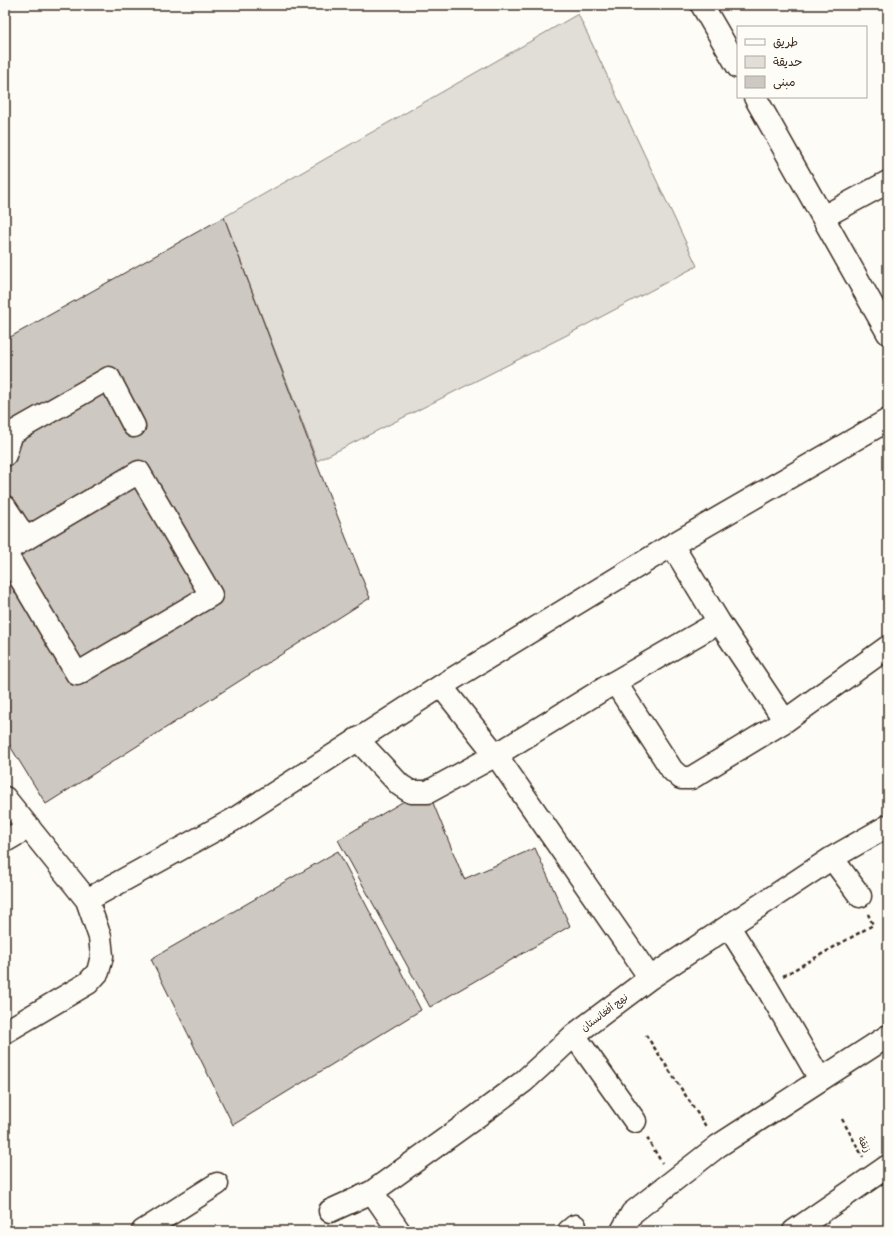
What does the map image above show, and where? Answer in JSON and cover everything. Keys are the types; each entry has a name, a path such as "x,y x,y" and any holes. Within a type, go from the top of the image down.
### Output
{"street":[{"path":"704,5 737,65"},
{"path":"756,98 888,333"},
{"path":"823,217 888,182"},
{"path":"5,455 12,433 109,378 134,426"},
{"path":"87,900 233,820 441,686 672,545 888,420"},
{"path":"138,472 211,595 77,674 5,552 138,472"},
{"path":"5,507 26,539"},
{"path":"672,545 719,622 785,721"},
{"path":"357,739 400,785 411,792 428,792 496,755 615,682 719,622"},
{"path":"615,682 672,770 681,778 691,778 702,773 785,721 888,647"},
{"path":"441,686 496,755 650,978"},
{"path":"5,798 87,900 100,943 102,956 98,972 88,983 5,1032"},
{"path":"5,842 29,827"},
{"name":"نهج أفغانستان","path":"330,1210 372,1192 472,1120 523,1082 574,1034 650,978 832,858 885,834"},
{"path":"832,858 860,896"},
{"path":"729,927 766,986 820,1079"},
{"path":"574,1034 635,1121"},
{"path":"622,1231 632,1212 718,1146 888,1036"},
{"path":"794,1231 881,1171"},
{"path":"143,1231 217,1184"},
{"path":"372,1192 399,1231"}],"path":[{"path":"766,986 873,925 860,896"},
{"path":"646,1035 718,1146"},
{"name":"زنقة","path":"842,1119 881,1171"},
{"path":"635,1121 674,1180"}],"green space":[{"path":"578,14 697,266 567,335 317,461 224,217"}],"building":[{"path":"224,217 318,467 370,598 46,804 5,738 5,340"},
{"path":"416,794 431,798 464,879 535,848 570,926 430,1007 338,840"},
{"path":"338,851 421,1010 233,1125 151,959"}]}
